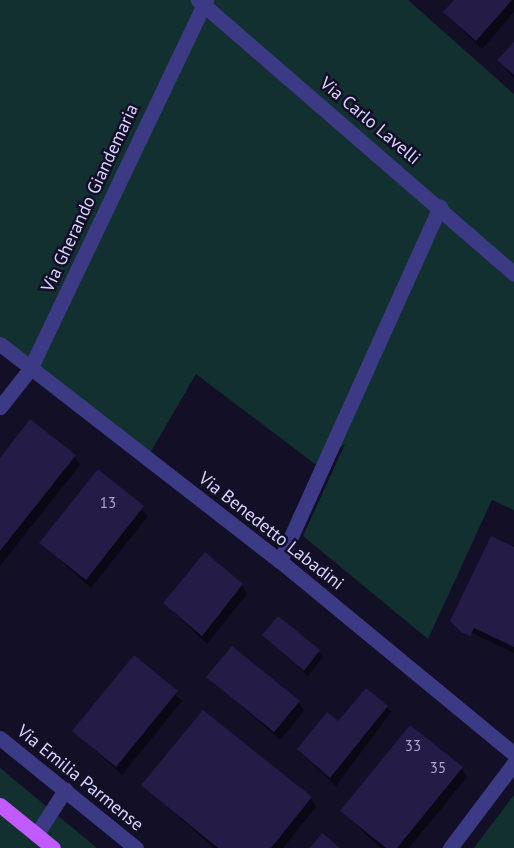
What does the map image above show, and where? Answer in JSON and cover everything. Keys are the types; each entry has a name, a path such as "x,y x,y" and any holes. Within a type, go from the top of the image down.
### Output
{"main road":[{"path":"0,805 52,848"}],"street":[{"name":"Via Carlo Lavelli","path":"202,2 440,206 514,274"},
{"name":"Via Gherando Giandemaria","path":"0,406 30,369 202,2"},
{"path":"280,561 440,206"},
{"name":"Via Benedetto Labadini","path":"0,344 280,561 514,754"},
{"name":"Via Emilia Parmense","path":"0,738 136,848"},
{"path":"450,848 514,764"},
{"path":"36,835 64,790"}],"green space":[{"path":"0,0 408,0 514,94 514,510 492,500 428,639 303,536 345,444 315,464 196,374 146,460 0,342"},
{"path":"0,768 97,848 0,848"},
{"path":"514,795 514,848 474,848"}],"building":[{"path":"454,0 512,0 476,41 443,12"},
{"path":"514,42 514,75 497,60"},
{"path":"30,419 76,455 0,551 0,458"},
{"path":"98,469 144,506 86,580 39,543"},
{"path":"491,536 514,547 514,647 474,628 470,636 461,632 450,621"},
{"path":"205,552 243,584 202,636 163,603"},
{"path":"278,616 320,650 304,671 262,635"},
{"path":"232,646 300,701 274,732 206,677"},
{"path":"134,655 178,691 116,767 72,731"},
{"path":"366,688 388,706 330,778 297,749 327,712 338,721"},
{"path":"203,710 312,797 271,848 218,848 141,785"},
{"path":"410,725 463,767 397,848 386,848 340,811"},
{"path":"322,833 340,848 310,848"}]}
